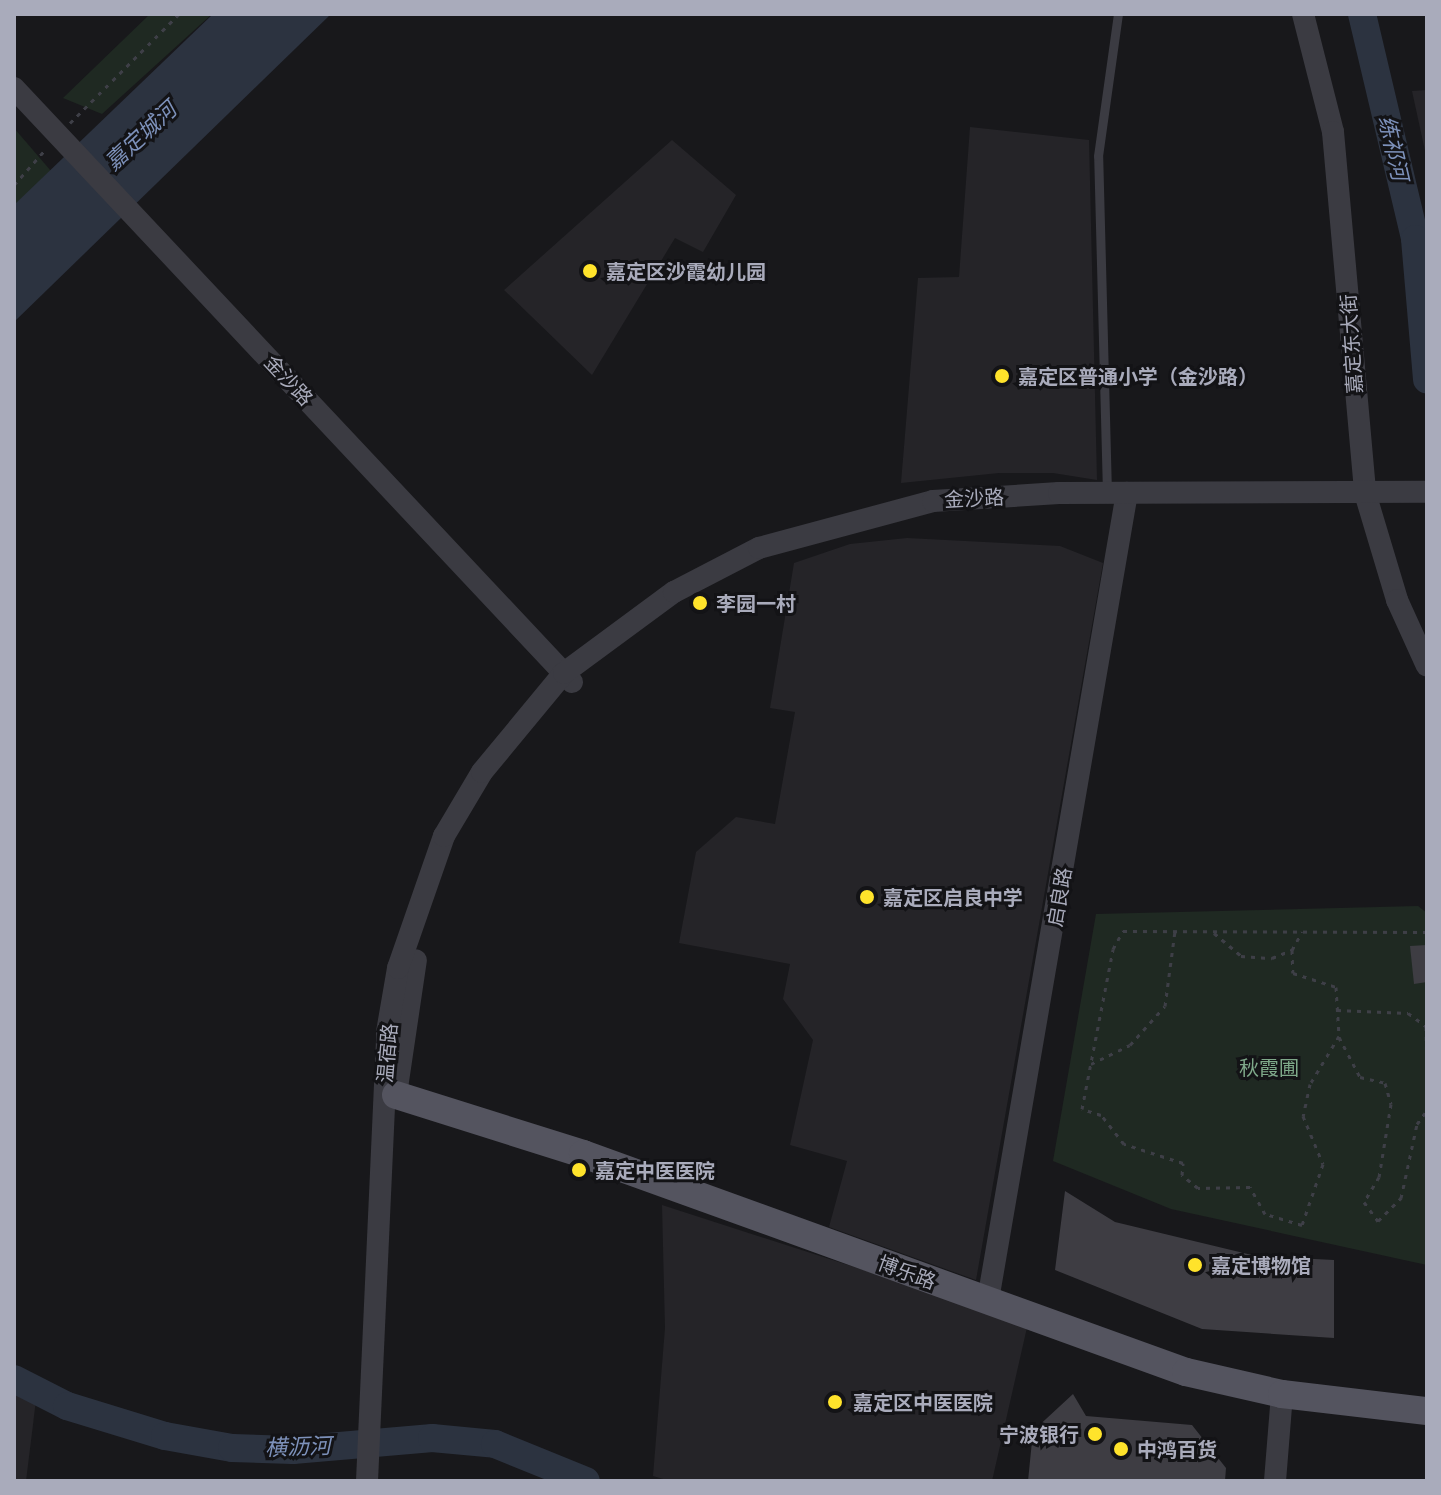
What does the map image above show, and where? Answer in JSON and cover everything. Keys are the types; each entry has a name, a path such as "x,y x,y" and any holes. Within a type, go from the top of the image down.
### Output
{"main road":[{"name":"博乐路","path":"396,1095 583,1154 1186,1372 1290,1395 1427,1411"}],"street":[{"name":"嘉定东大街","path":"1303,14 1333,132 1367,500 1397,600 1427,666"},
{"name":"金沙路","path":"14,88 23,104 62,138 133,212 569,678 674,592 759,548 933,501 1120,496 1367,500 1427,492"},
{"name":"启良路","path":"988,1300 1120,496"},
{"path":"1367,500 1427,506"},
{"path":"376,1425 396,1095 412,974 450,858 494,780 569,678"},
{"name":"温宿路","path":"374,1474 387,1032 398,968 444,836 482,772 569,678"},
{"path":"1275,1481 1290,1395"},
{"path":"1289,1481 1290,1395"}],"lane":[{"path":"1118,14 1098,156 1120,496"},
{"path":"14,75 23,104"}],"path":[{"path":"14,185 179,14"},
{"path":"1339,1036 1310,1084 1303,1116 1323,1164 1302,1225 1265,1214 1250,1187 1198,1188 1182,1175 1183,1163 1124,1144 1101,1115 1082,1109 1113,949 1123,931 1427,932"},
{"path":"1091,1064 1130,1045 1165,1006 1175,931"},
{"path":"1212,931 1241,956 1272,958 1292,950"},
{"path":"1302,932 1292,950 1293,973 1336,987 1339,1036 1360,1077 1385,1083 1391,1104 1379,1177 1364,1202 1378,1221 1401,1198 1417,1124 1427,1110"},
{"path":"1337,1010 1408,1013 1427,1025 1427,1074"}],"shaded area":[{"path":"1427,90 1427,160 1412,91"},
{"name":"嘉定区普通小学（金沙路）","path":"970,127 1089,140 1097,480 1053,473 999,473 901,483 918,278 959,277"},
{"name":"嘉定区沙霞幼儿园","path":"672,140 736,195 703,252 675,238 592,375 504,290"},
{"name":"嘉定区启良中学","path":"907,538 1060,546 1103,563 976,1280 829,1227 847,1161 790,1145 813,1040 783,999 790,964 679,943 696,852 736,817 775,824 795,712 770,708 794,563 850,544"},
{"name":"嘉定区中医医院","path":"662,1205 1028,1323 992,1481 670,1481 653,1476 665,1328"},
{"path":"14,1388 36,1400 26,1481 14,1481"}],"green space":[{"path":"150,14 212,14 102,114 63,98"},
{"path":"14,128 51,171 14,211"},
{"name":"秋霞圃","path":"1418,906 1427,913 1427,1265 1171,1209 1053,1161 1096,914"}],"water":[{"name":"嘉定城河","path":"213,14 331,14 14,322 14,205"}],"building":[{"path":"1427,945 1427,982 1414,984 1410,946"},
{"name":"嘉定博物馆","path":"1065,1191 1115,1222 1256,1256 1334,1260 1334,1338 1202,1329 1055,1270"},
{"name":"中鸿百货","path":"1073,1394 1086,1416 1192,1425 1226,1468 1225,1481 1028,1481 1033,1431"}],"waterway":[{"name":"练祁河","path":"1362,14 1415,239 1427,379"},
{"name":"横沥河","path":"14,1379 67,1406 165,1436 232,1448 293,1450 432,1438 495,1444 586,1481"}],"place":[{"name":"嘉定区沙霞幼儿园","path":"590,271"},
{"name":"嘉定区普通小学（金沙路）","path":"1002,376"},
{"name":"李园一村","path":"700,603"},
{"name":"嘉定区启良中学","path":"867,897"},
{"name":"嘉定中医医院","path":"579,1170"},
{"name":"嘉定博物馆","path":"1195,1265"},
{"name":"嘉定区中医医院","path":"835,1402"},
{"name":"宁波银行","path":"1095,1434"},
{"name":"中鸿百货","path":"1121,1449"}]}
